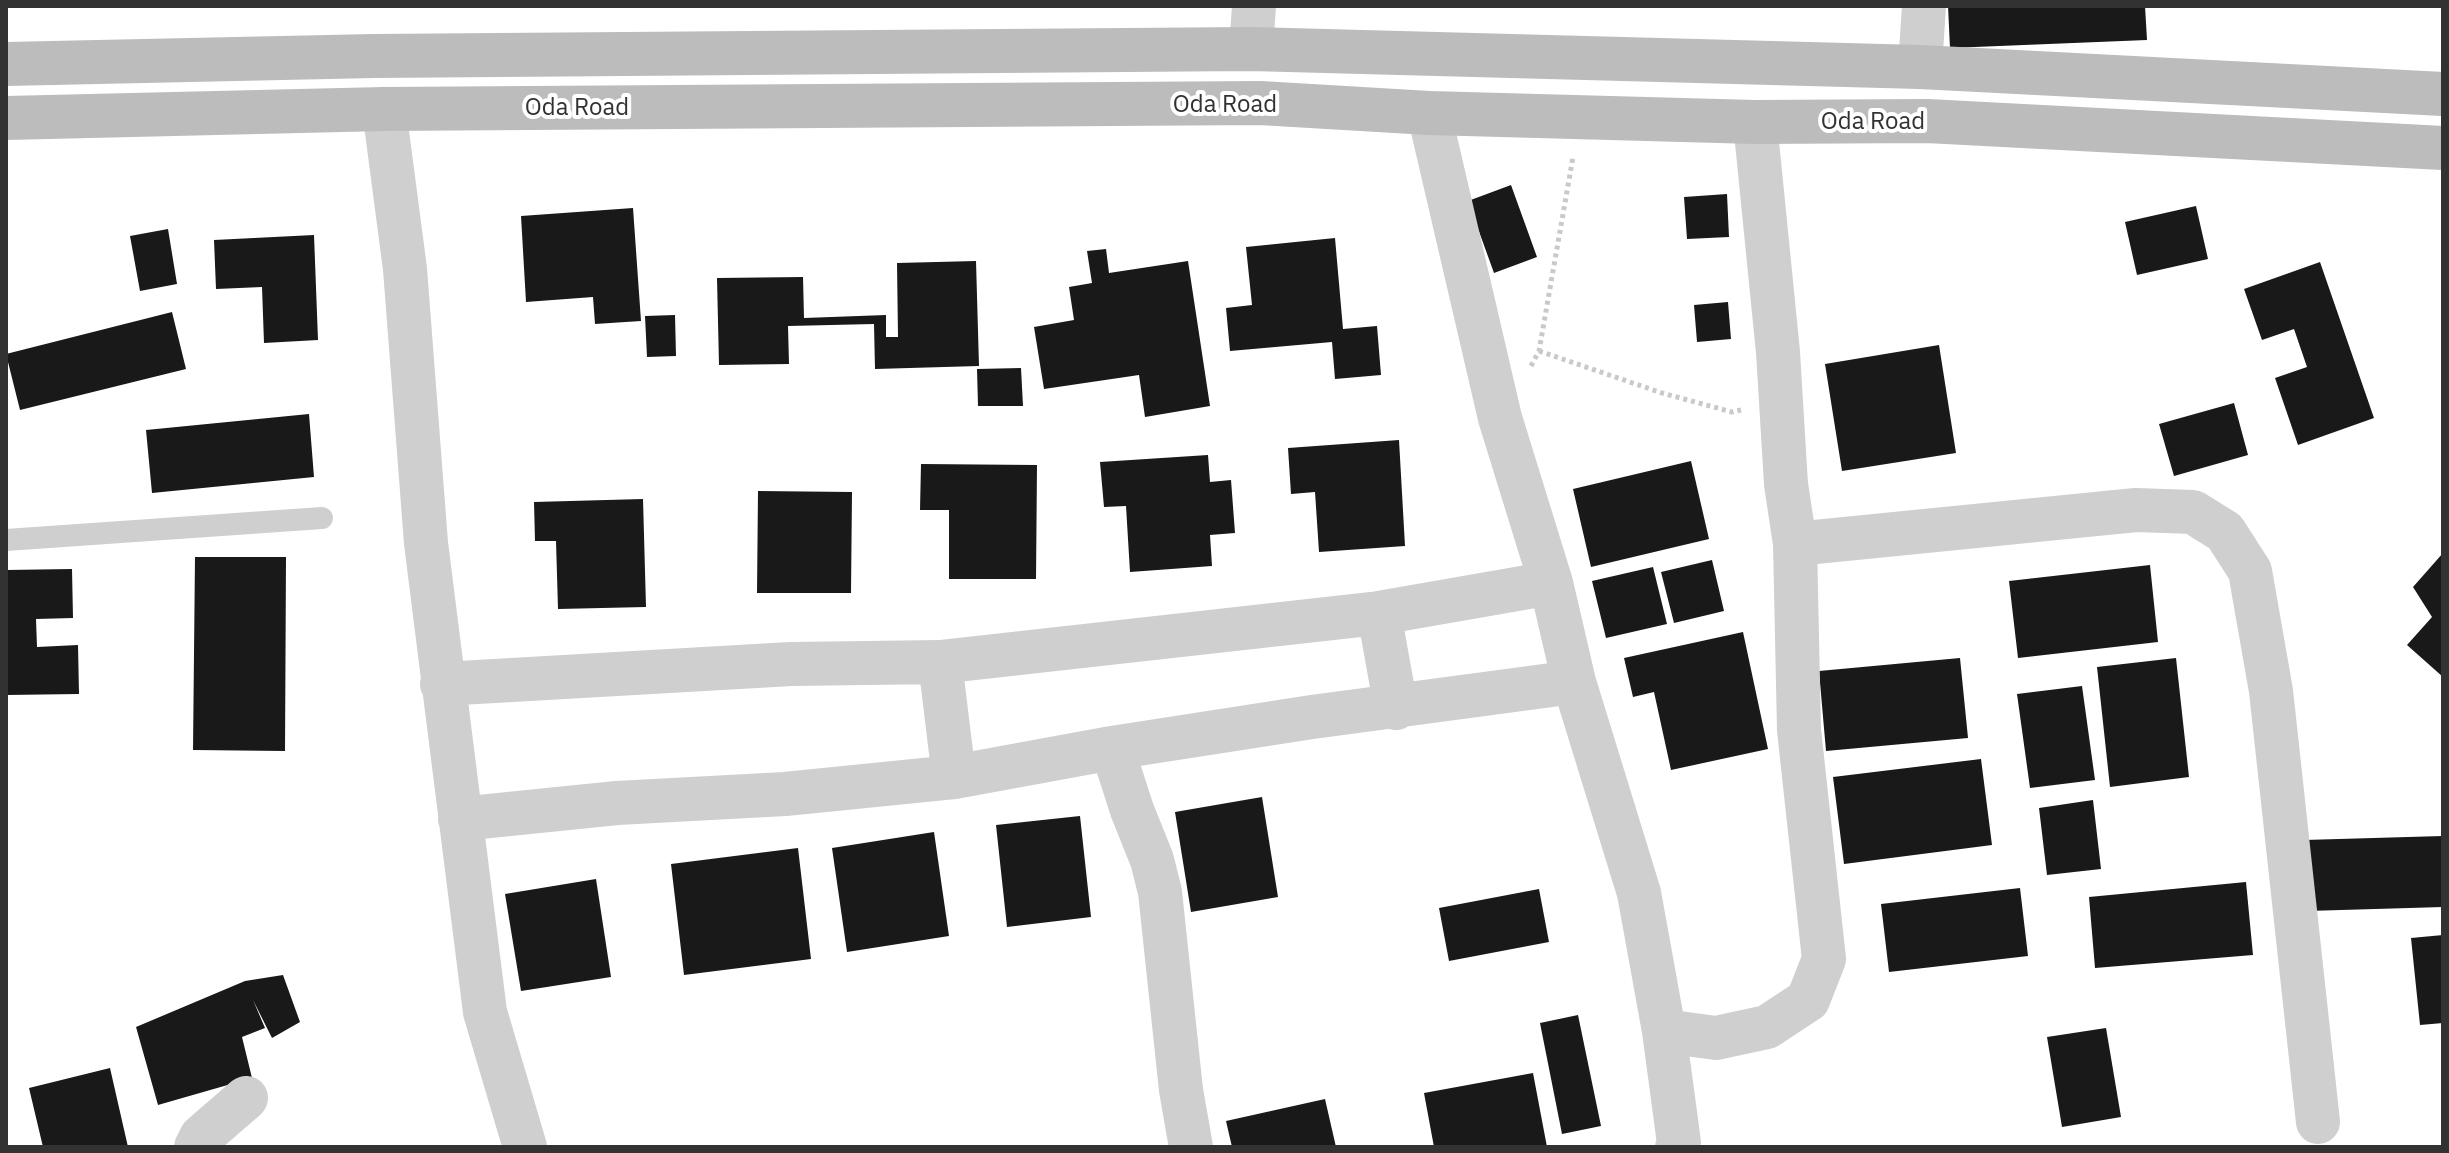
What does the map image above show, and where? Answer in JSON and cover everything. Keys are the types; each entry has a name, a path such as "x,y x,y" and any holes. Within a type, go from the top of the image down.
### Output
{"street":[{"path":"1251,49 1254,6"},
{"path":"1920,67 1924,6"},
{"path":"6,64 390,55 1251,49 1920,67 2443,94"},
{"name":"Oda Road","path":"6,118 384,109 1260,103 1429,113 1755,122 1927,121 2443,148"},
{"path":"384,109 405,269 426,543 485,1012 525,1147"},
{"path":"1429,113 1500,418 1551,583 1574,682 1639,893 1664,1031 1679,1143 1677,1147"},
{"path":"1664,1031 1716,1038 1767,1027 1808,1000 1824,959 1799,730 1795,544 1786,484 1778,352 1755,122"},
{"path":"1795,544 2136,510 2193,512 2225,532 2250,571 2271,691 2318,1122"},
{"path":"442,684 791,664 940,662 1379,613 1551,583"},
{"path":"1379,613 1396,708"},
{"path":"940,662 954,777"},
{"path":"460,819 617,803 785,794 954,777 1112,748 1312,717 1574,682"},
{"path":"1112,748 1152,860 1160,892 1181,1090 1191,1147"},
{"path":"196,1147 201,1137 246,1098"}],"lane":[{"path":"6,540 322,518"}],"path":[{"path":"1500,418 1539,351 1580,116"},
{"path":"1539,351 1662,393 1732,412 1780,402"}],"building":[{"path":"1948,6 2145,6 2147,40 1950,48"},
{"path":"1511,185 1537,257 1494,273 1468,201"},
{"path":"1727,194 1729,237 1687,239 1684,197"},
{"path":"2196,206 2208,259 2137,275 2125,222"},
{"path":"633,208 641,321 595,324 593,297 526,302 521,216"},
{"path":"168,229 177,284 140,291 130,236"},
{"path":"314,235 318,340 264,343 262,287 216,289 214,240"},
{"path":"1335,238 1343,329 1377,326 1381,375 1335,379 1332,342 1230,351 1226,308 1252,305 1246,247"},
{"path":"1106,249 1109,273 1188,261 1210,406 1145,417 1139,375 1044,389 1034,327 1074,320 1069,287 1092,283 1087,251"},
{"path":"976,261 979,366 875,369 874,324 788,326 789,364 719,365 717,278 803,277 804,318 886,315 886,337 898,337 897,263"},
{"path":"2320,262 2374,418 2298,445 2275,378 2307,367 2294,329 2262,340 2244,289"},
{"path":"1728,302 1731,339 1697,342 1694,305"},
{"path":"172,312 186,369 20,410 6,354"},
{"path":"675,315 676,356 647,357 645,316"},
{"path":"1939,345 1956,453 1842,471 1825,364"},
{"path":"1021,368 1023,406 978,406 977,369"},
{"path":"2234,403 2248,455 2174,476 2159,424"},
{"path":"309,414 314,477 152,493 146,430"},
{"path":"1399,440 1405,546 1319,552 1315,492 1291,494 1288,448"},
{"path":"1208,455 1210,482 1231,480 1235,533 1210,535 1212,566 1130,572 1126,506 1104,507 1100,462"},
{"path":"1691,461 1709,539 1591,567 1573,489"},
{"path":"921,464 1037,465 1036,579 949,579 949,510 920,510"},
{"path":"758,491 852,492 851,593 757,593"},
{"path":"643,499 646,607 558,609 556,541 535,541 534,502"},
{"path":"2443,553 2443,677 2407,645 2432,617 2413,587"},
{"path":"195,557 286,557 285,751 193,750"},
{"path":"1712,560 1724,611 1674,623 1661,572"},
{"path":"2150,565 2158,642 2018,658 2009,581"},
{"path":"1653,567 1667,624 1606,638 1592,581"},
{"path":"72,569 73,618 36,619 37,647 78,645 79,694 6,695 6,570"},
{"path":"1743,632 1768,749 1671,770 1654,692 1633,697 1624,658"},
{"path":"1960,658 1968,738 1826,751 1819,671"},
{"path":"2176,658 2189,777 2110,787 2097,667"},
{"path":"2082,686 2095,780 2030,788 2017,694"},
{"path":"1981,759 1992,845 1844,864 1833,777"},
{"path":"1262,797 1278,897 1191,912 1175,812"},
{"path":"2093,800 2101,869 2047,875 2039,808"},
{"path":"1080,816 1091,917 1007,927 996,825"},
{"path":"934,832 949,936 847,952 832,848"},
{"path":"2443,836 2443,907 2307,911 2304,840"},
{"path":"798,848 811,959 684,975 671,864"},
{"path":"596,879 611,977 521,991 505,894"},
{"path":"2246,882 2253,955 2095,968 2089,897"},
{"path":"2020,888 2028,956 1889,972 1881,904"},
{"path":"1539,889 1549,942 1449,961 1439,908"},
{"path":"2443,935 2443,1023 2420,1025 2411,938"},
{"path":"283,975 300,1022 272,1038 253,1000 265,1028 242,1037 252,1078 158,1105 136,1027 245,981"},
{"path":"1578,1015 1601,1126 1562,1134 1540,1023"},
{"path":"2106,1028 2121,1117 2062,1127 2047,1037"},
{"path":"110,1068 128,1147 43,1147 29,1088"},
{"path":"1533,1073 1547,1147 1434,1147 1424,1093"},
{"path":"1325,1099 1336,1147 1232,1147 1226,1121"}]}
